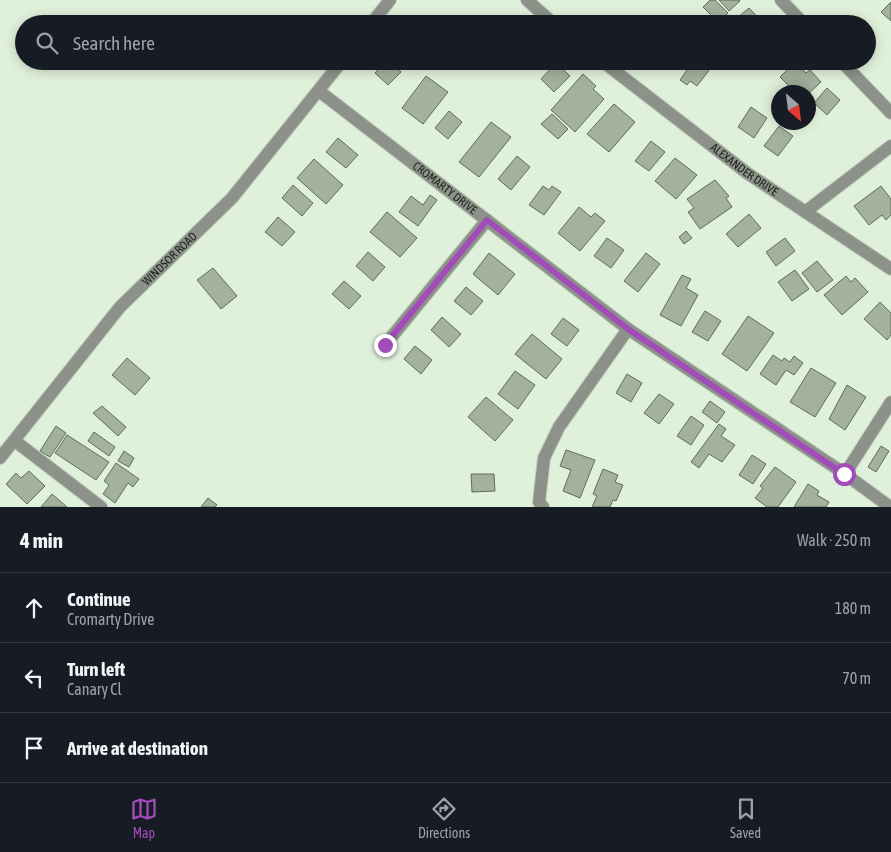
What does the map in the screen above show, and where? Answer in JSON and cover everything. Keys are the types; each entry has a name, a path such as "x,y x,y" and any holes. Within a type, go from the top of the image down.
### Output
{"street":[{"path":"378,15 390,0"},
{"path":"527,0 544,15"},
{"path":"781,0 795,15"},
{"name":"WINDSOR ROAD","path":"0,458 120,307 232,198 335,70"},
{"name":"ALEXANDER DRIVE","path":"614,70 747,173 891,270"},
{"path":"850,70 891,112"},
{"name":"CROMARTY DRIVE","path":"319,91 628,329 890,507"},
{"path":"804,212 891,146"},
{"path":"385,345 487,220"},
{"path":"543,507 539,502 544,458 559,427 628,329"},
{"path":"844,474 891,402"},
{"path":"15,440 101,507"}],"building":[{"path":"710,0 715,0 728,13 726,15 711,15 703,7"},
{"path":"719,0 739,0 740,1 729,11"},
{"path":"891,2 891,21 881,12"},
{"path":"749,8 756,15 741,15"},
{"path":"378,70 399,70 401,72 388,85 375,73"},
{"path":"549,70 564,70 570,76 554,92 541,79"},
{"path":"687,70 709,70 697,86 690,81 687,85 680,80"},
{"path":"787,70 803,70 806,73 810,70 821,82 816,87 816,85 788,85 780,77"},
{"path":"583,74 596,86 593,89 604,99 575,132 551,110"},
{"path":"426,76 448,92 423,124 402,108"},
{"path":"827,88 840,100 827,115 816,105 816,101"},
{"path":"614,104 635,122 609,152 587,134"},
{"path":"751,107 767,118 754,138 738,127"},
{"path":"449,111 462,122 448,139 435,128"},
{"path":"552,114 568,129 558,139 541,124"},
{"path":"491,122 511,137 479,177 459,162"},
{"path":"776,130 785,130 793,136 778,156 764,146"},
{"path":"338,138 358,155 346,168 326,152"},
{"path":"651,141 665,152 649,171 635,161"},
{"path":"517,156 530,167 511,190 498,179"},
{"path":"675,158 697,175 676,199 655,181"},
{"path":"314,159 343,185 326,204 297,178"},
{"path":"715,180 729,196 726,198 732,207 700,229 688,212 694,208 687,199"},
{"path":"293,185 313,203 302,216 282,198"},
{"path":"543,186 549,190 552,186 561,192 544,215 529,205"},
{"path":"881,186 891,199 891,215 886,220 882,215 869,225 854,206"},
{"path":"430,195 437,200 418,226 399,212 411,196 423,205"},
{"path":"579,207 591,217 595,213 605,221 580,251 558,233"},
{"path":"387,212 417,238 400,257 370,232"},
{"path":"749,214 761,228 738,247 726,234"},
{"path":"278,217 295,232 282,246 265,232"},
{"path":"686,231 692,238 684,244 679,237"},
{"path":"607,238 624,250 611,268 594,256"},
{"path":"785,238 795,251 776,266 766,252"},
{"path":"368,252 385,267 373,281 356,266"},
{"path":"489,253 515,274 498,295 473,274"},
{"path":"646,253 660,264 638,292 624,281"},
{"path":"817,261 833,280 817,292 802,273"},
{"path":"213,268 237,296 221,309 197,280"},
{"path":"795,270 809,289 792,301 778,282"},
{"path":"682,275 691,279 686,288 698,295 681,326 660,315"},
{"path":"846,276 851,282 855,278 868,292 842,315 824,295"},
{"path":"344,281 361,296 349,309 332,294"},
{"path":"466,287 483,301 471,315 454,301"},
{"path":"880,302 891,313 891,335 887,340 864,319"},
{"path":"705,311 721,321 708,341 692,332"},
{"path":"748,316 774,333 747,371 722,354"},
{"path":"442,317 461,334 449,347 431,330"},
{"path":"563,318 579,330 567,346 551,334"},
{"path":"532,334 562,359 546,379 515,354"},
{"path":"415,346 432,360 421,374 404,359"},
{"path":"773,355 782,361 784,358 790,362 794,356 803,363 794,375 786,370 776,385 760,374"},
{"path":"127,358 150,378 135,395 112,375"},
{"path":"811,368 836,383 815,417 790,402"},
{"path":"515,371 535,385 518,409 498,394"},
{"path":"627,374 642,383 631,402 616,393"},
{"path":"847,385 866,397 845,430 829,419"},
{"path":"659,394 674,404 659,424 644,413"},
{"path":"486,397 513,420 495,441 468,417"},
{"path":"710,401 725,412 717,423 702,412"},
{"path":"102,406 126,427 118,436 93,413"},
{"path":"691,416 704,425 691,445 677,436"},
{"path":"719,424 726,429 721,436 735,445 722,462 709,454 699,468 691,462"},
{"path":"56,426 66,433 50,457 40,451"},
{"path":"94,432 115,447 109,456 88,441"},
{"path":"67,435 109,462 96,480 55,453"},
{"path":"881,446 889,451 876,472 868,467"},
{"path":"566,450 595,460 580,498 563,491 571,470 560,466"},
{"path":"124,451 134,458 129,467 118,461"},
{"path":"752,455 766,464 753,484 739,475"},
{"path":"116,463 139,479 133,487 128,483 115,503 103,494 109,485 104,481"},
{"path":"775,467 796,482 778,507 767,507 755,498 763,488 760,486"},
{"path":"603,469 618,475 615,482 623,485 616,501 613,500 610,507 592,507 597,496 593,494"},
{"path":"29,471 45,486 27,504 6,484 16,473 21,478"},
{"path":"471,474 494,474 495,491 472,492"},
{"path":"808,484 819,491 817,495 829,502 826,507 794,507"},
{"path":"52,494 67,507 41,507"},
{"path":"208,498 217,505 215,507 201,507"}],"route":[{"path":"385,345 487,220 628,329 844,474"}]}
